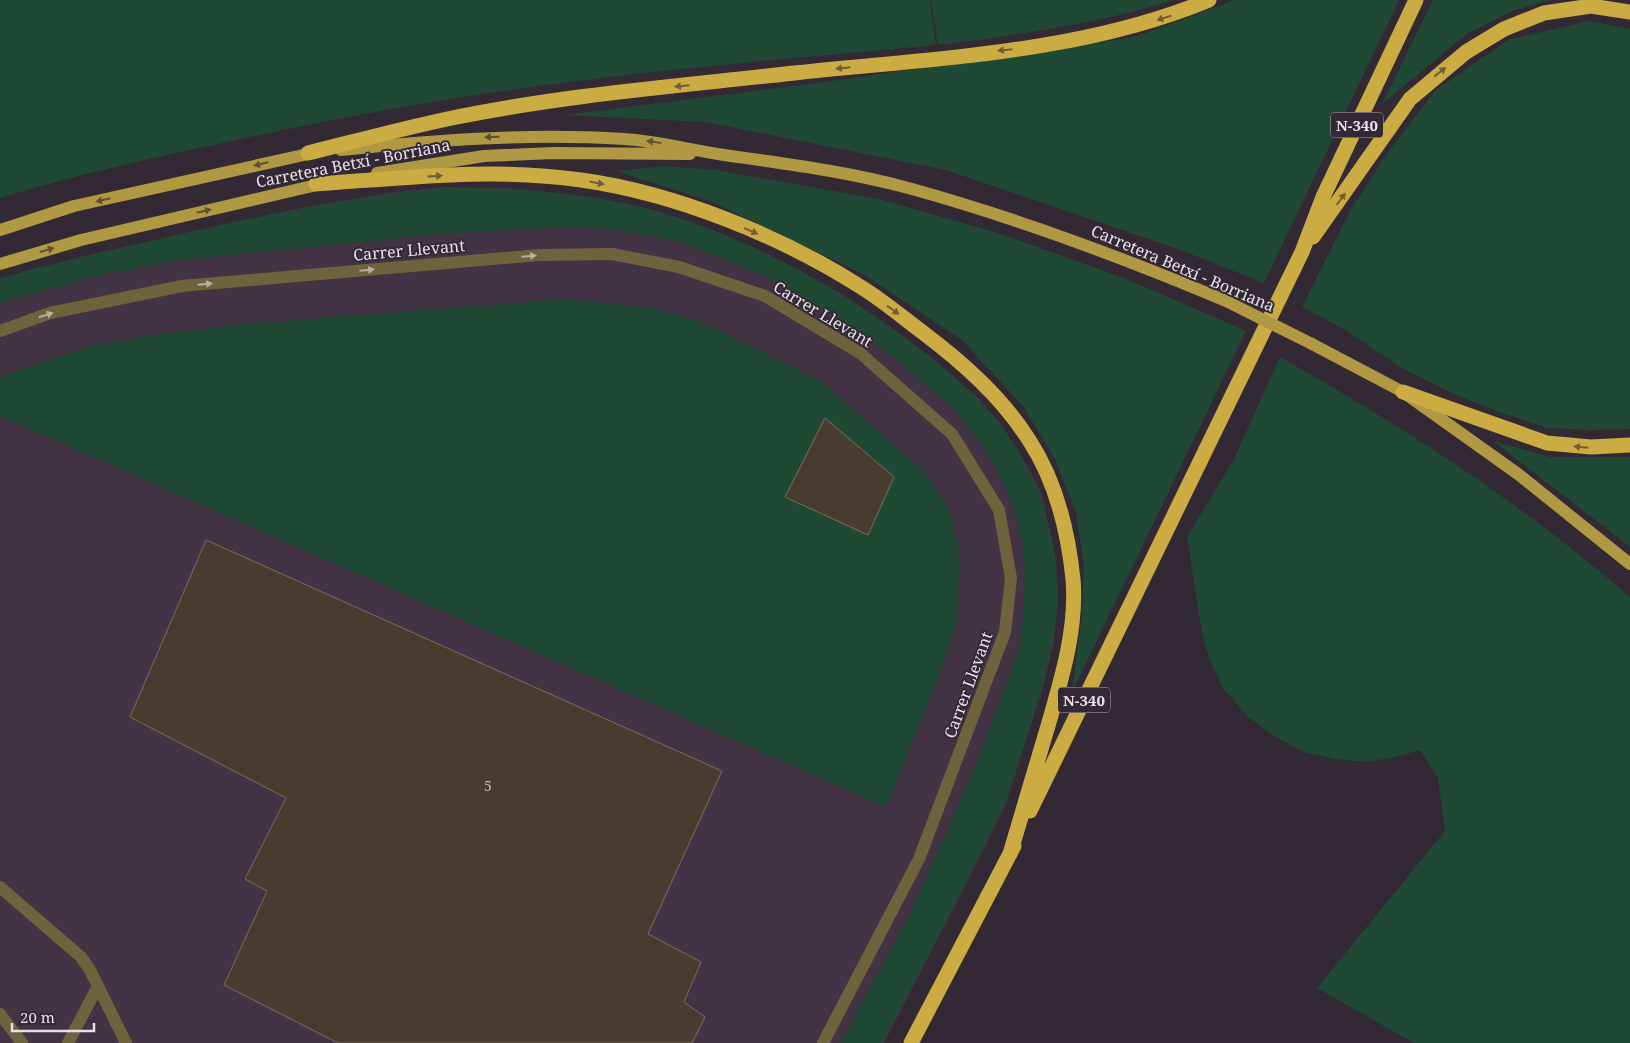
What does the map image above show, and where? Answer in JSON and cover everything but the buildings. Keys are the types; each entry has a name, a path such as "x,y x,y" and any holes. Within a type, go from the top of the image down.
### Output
{"highway":[{"path":"308,153 452,118 581,97 1016,49 1125,29 1167,17 1209,0"},
{"name":"N-340","path":"911,1043 1010,854 1302,252 1323,197 1416,0"},
{"path":"1302,252 1344,196 1410,99 1466,52 1504,29 1544,13 1591,6 1630,12"},
{"path":"316,184 474,174 538,175 583,180 631,190 707,213 816,260 863,288 935,342 988,389 1017,422 1045,468 1064,524 1073,582 1067,654 1010,854"},
{"path":"1402,392 1547,443 1591,448 1630,445"}],"main road":[{"name":"Carretera Betxí - Borriana","path":"0,230 74,206 308,153 455,139 542,135 626,139 814,168 911,189 1059,234 1136,263 1226,301 1402,392 1518,474 1630,564"},
{"name":"Carretera Betxí - Borriana","path":"0,264 81,240 316,184 484,156 553,153 720,154"}],"street":[{"name":"Carrer Llevant","path":"0,331 50,313 182,286 540,255 612,254 679,267 765,296 860,353 952,434 999,510 1011,578 1005,632 919,859 823,1043"},
{"path":"0,887 81,957 98,986 126,1043"},
{"path":"68,1043 98,986"},
{"path":"0,1014 22,1043"}],"shaded area":[{"path":"443,187 509,188 592,197 657,211 704,228 771,257 842,294 928,355 978,398 1002,426 1031,472 1042,495 1056,561 1058,600 1054,642 1043,687 1006,803 884,1043 0,1043 0,278 92,254 306,207 387,193"}],"green space":[{"path":"0,0 930,0 936,45 648,73 446,100 326,121 177,153 29,189 0,198"},
{"path":"931,0 1175,0 1116,16 1057,28 938,45"},
{"path":"1235,0 1399,0 1264,283 1178,249 946,170 705,122 566,115 818,83 1135,37"},
{"path":"1433,0 1550,0 1512,11 1467,34 1382,104"},
{"path":"1589,21 1630,29 1630,429 1548,428 1499,412 1456,395 1402,368 1344,329 1302,307 1350,211 1386,155 1435,91 1508,40"},
{"path":"664,166 716,170 879,199 998,233 1124,278 1246,331 1072,692 1082,615 1084,567 1076,513 1055,459 1023,406 962,340 863,274 713,202 616,171"},
{"path":"444,188 524,190 603,199 656,211 694,223 733,238 771,256 845,297 914,344 945,369 998,421 1027,468 1044,510 1050,532 1057,576 1055,630 1049,661 1019,763 1003,806 959,896 882,1043 841,1043 912,910 977,763 1020,647 1024,610 1025,570 1022,541 1013,506 996,467 975,435 951,406 887,352 831,313 759,273 677,241 611,229 574,227 454,233 181,260 96,276 0,303 0,279 29,270 184,233 287,211 392,194"},
{"path":"570,299 651,308 700,321 819,380 924,471 950,511 959,551 958,617 944,662 886,807 0,416 0,377 87,347 160,334 245,324"},
{"path":"1280,357 1372,411 1461,468 1548,530 1630,597 1630,1043 1414,1043 1317,988 1445,831 1438,778 1420,750 1366,762 1336,759 1304,752 1274,736 1248,717 1223,688 1209,658 1202,632 1187,537 1234,459"},
{"path":"1493,441 1550,457 1630,457 1630,547"}]}
